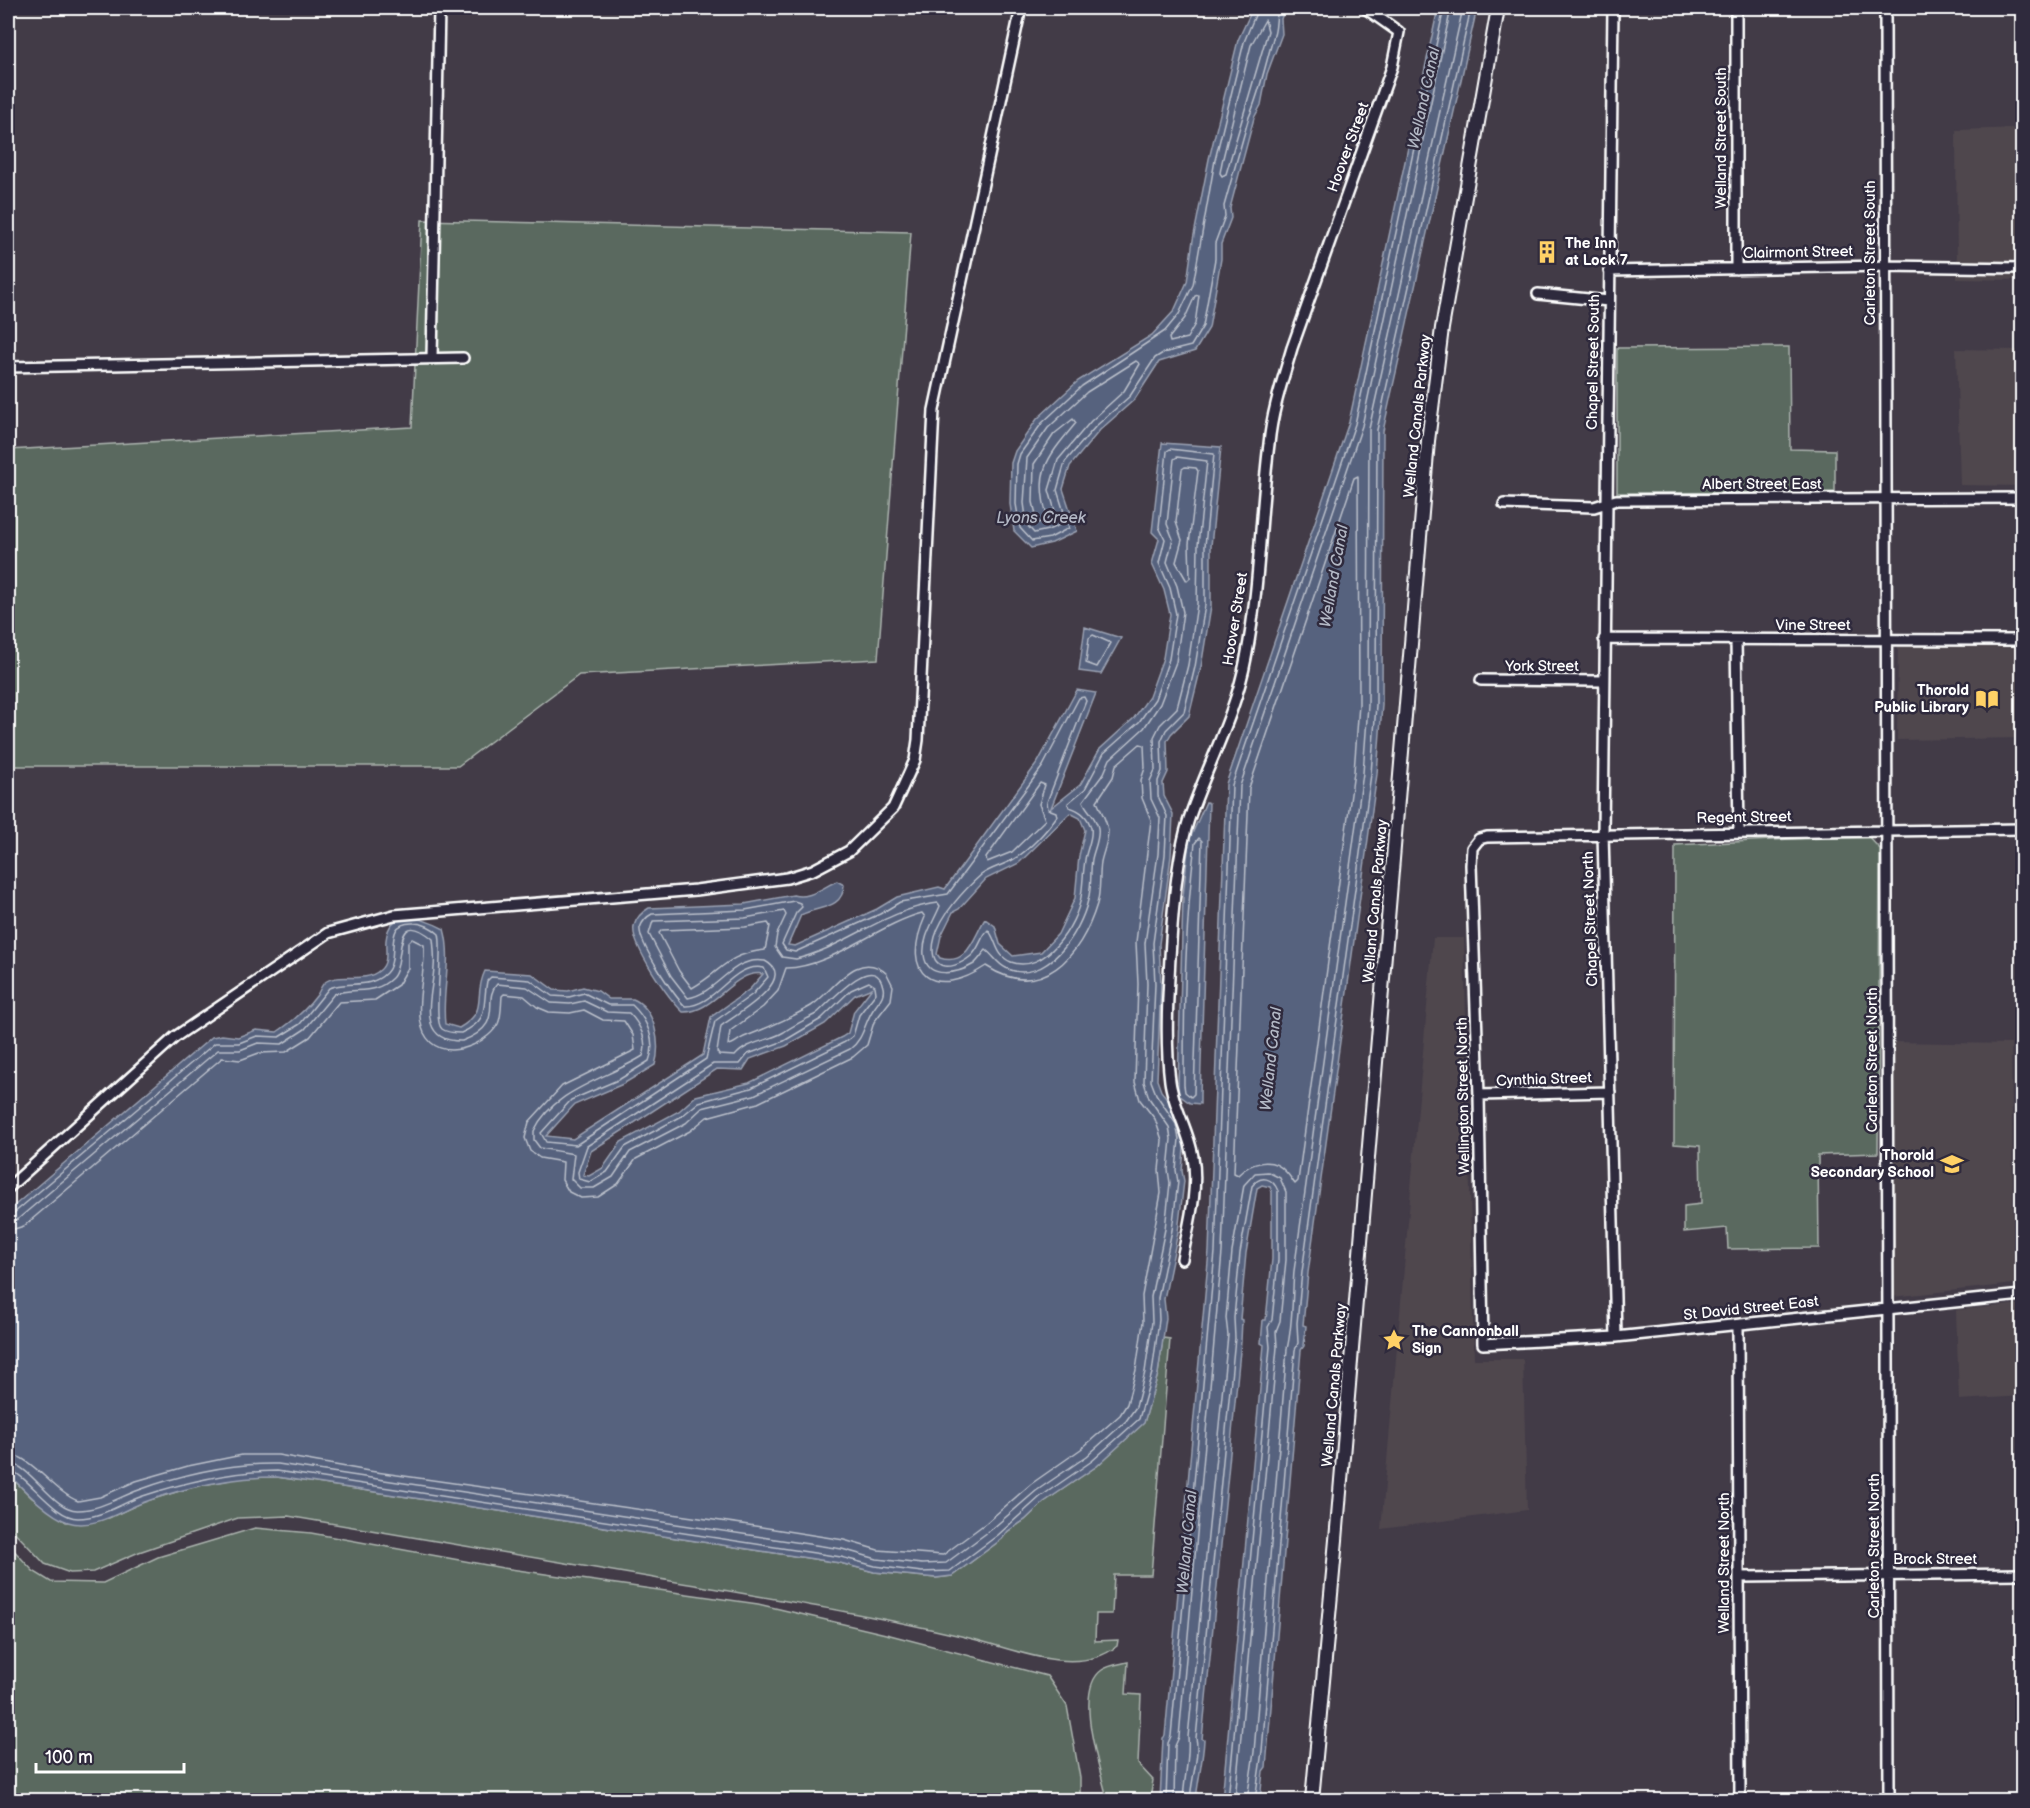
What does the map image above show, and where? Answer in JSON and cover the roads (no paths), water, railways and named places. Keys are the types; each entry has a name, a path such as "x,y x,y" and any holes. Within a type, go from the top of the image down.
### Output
{"street":[{"path":"432,358 439,8"},
{"path":"8,1188 175,1037 328,933 394,915 696,890 787,878 813,870 849,851 893,808 915,760 918,740 934,410 1021,8"},
{"name":"Hoover Street","path":"1182,1259 1193,1199 1194,1159 1186,1124 1170,1083 1168,979 1182,847 1190,817 1222,735 1246,660 1257,587 1269,442 1279,393 1292,348 1392,67 1399,32 1365,8"},
{"name":"Welland Canals Parkway","path":"1312,1800 1428,441 1446,306 1498,8"},
{"name":"Chapel Street South","path":"1605,501 1613,8"},
{"name":"Welland Street South","path":"1736,8 1736,268"},
{"name":"Carleton Street South","path":"1885,8 1885,499"},
{"name":"Clairmont Street","path":"1609,271 1886,266 2022,268"},
{"path":"1538,294 1609,301"},
{"path":"8,367 463,358"},
{"name":"Albert Street East","path":"1504,504 1594,507 1605,501 2022,498"},
{"name":"Carleton Street North","path":"1885,499 1889,1800"},
{"name":"Chapel Street North","path":"1605,501 1603,833 1616,1336"},
{"name":"Vine Street","path":"1604,639 2022,640"},
{"path":"1736,640 1739,832"},
{"name":"York Street","path":"1481,680 1603,681"},
{"name":"Regent Street","path":"1472,848 1479,839 1487,837 1603,833 2022,829"},
{"name":"Wellington Street North","path":"1472,848 1483,1344"},
{"name":"Cynthia Street","path":"1479,1095 1610,1092"},
{"name":"St David Street East","path":"1483,1344 1616,1336 1738,1325 1888,1307 2022,1295"},
{"name":"Welland Street North","path":"1738,1325 1740,1800"},
{"name":"Brock Street","path":"1739,1577 2022,1574"}],"water":[{"name":"Lyons Creek","path":"1253,8 1285,8 1281,19 1282,34 1267,74 1261,105 1254,118 1230,208 1231,218 1221,244 1221,259 1209,328 1195,351 1159,362 1135,399 1100,430 1070,466 1063,489 1077,531 1052,543 1031,548 1014,531 1010,504 1011,463 1015,451 1037,419 1078,381 1152,335 1174,311 1187,282 1209,159 1238,40"},
{"name":"Welland Canal","path":"1438,8 1477,8 1383,431 1382,705 1377,774 1308,1273 1303,1325 1306,1326 1304,1346 1301,1350 1266,1767 1263,1771 1260,1800 1222,1800 1264,1345 1261,1343 1263,1320 1266,1320 1272,1259 1272,1192 1270,1187 1262,1185 1257,1188 1246,1253 1240,1319 1242,1320 1241,1341 1202,1739 1204,1740 1196,1800 1160,1800 1163,1738 1165,1736 1209,1251 1226,784 1349,422"},
{"path":"1162,443 1221,447 1211,546 1211,606 1201,667 1189,716 1167,741 1168,772 1163,783 1164,796 1173,814 1171,856 1159,944 1161,984 1157,1080 1161,1091 1173,1106 1185,1138 1182,1171 1184,1181 1178,1232 1164,1299 1166,1318 1158,1374 1144,1423 1097,1466 1044,1502 1025,1520 1008,1531 1002,1539 952,1576 936,1578 874,1572 840,1563 277,1477 223,1481 148,1501 97,1522 78,1524 68,1522 53,1514 8,1474 8,1211 212,1037 222,1035 238,1037 256,1030 277,1032 303,1011 324,983 336,978 366,977 380,970 386,960 386,940 394,922 409,918 418,919 444,929 447,953 445,1024 459,1028 474,1015 485,971 532,974 554,990 568,991 583,987 598,991 609,999 633,999 647,1011 652,1019 657,1038 655,1065 623,1084 574,1105 546,1136 573,1139 703,1055 711,1017 750,989 763,974 752,974 742,978 705,1006 683,1012 660,984 644,958 634,934 634,926 638,918 646,910 649,908 744,904 793,895 805,896 837,881 844,885 843,893 834,903 801,915 788,945 795,946 877,909 897,897 939,887 945,889 1038,762 1077,690 1096,693 1051,808 1080,785 1100,749 1134,718 1149,697 1163,658 1170,614 1164,590 1152,564 1159,539 1152,532","holes":["1070,813 1080,818 1085,830 1079,856 1075,898 1058,934 1041,952 1013,956 1000,944 995,926 985,919 964,954 950,960 940,958 937,954 941,936 953,912 959,909 986,879 1019,863","872,988 854,1011 848,1033 842,1037 749,1083 696,1096 679,1111 621,1142 603,1168 589,1176 583,1175 591,1151 717,1069 743,1070 750,1059 786,1046 825,1024 855,995"]},
{"path":"1085,627 1121,638 1101,674 1079,671"},
{"path":"1206,802 1209,803 1200,1104 1190,1103 1179,1095 1178,1086 1183,896 1189,841"}],"place":[{"name":"The Inn at Lock 7","path":"1547,252"},
{"name":"Thorold Public Library","path":"1987,699"},
{"name":"Thorold Secondary School","path":"1952,1164"},
{"name":"The Cannonball Sign","path":"1394,1340"}]}
